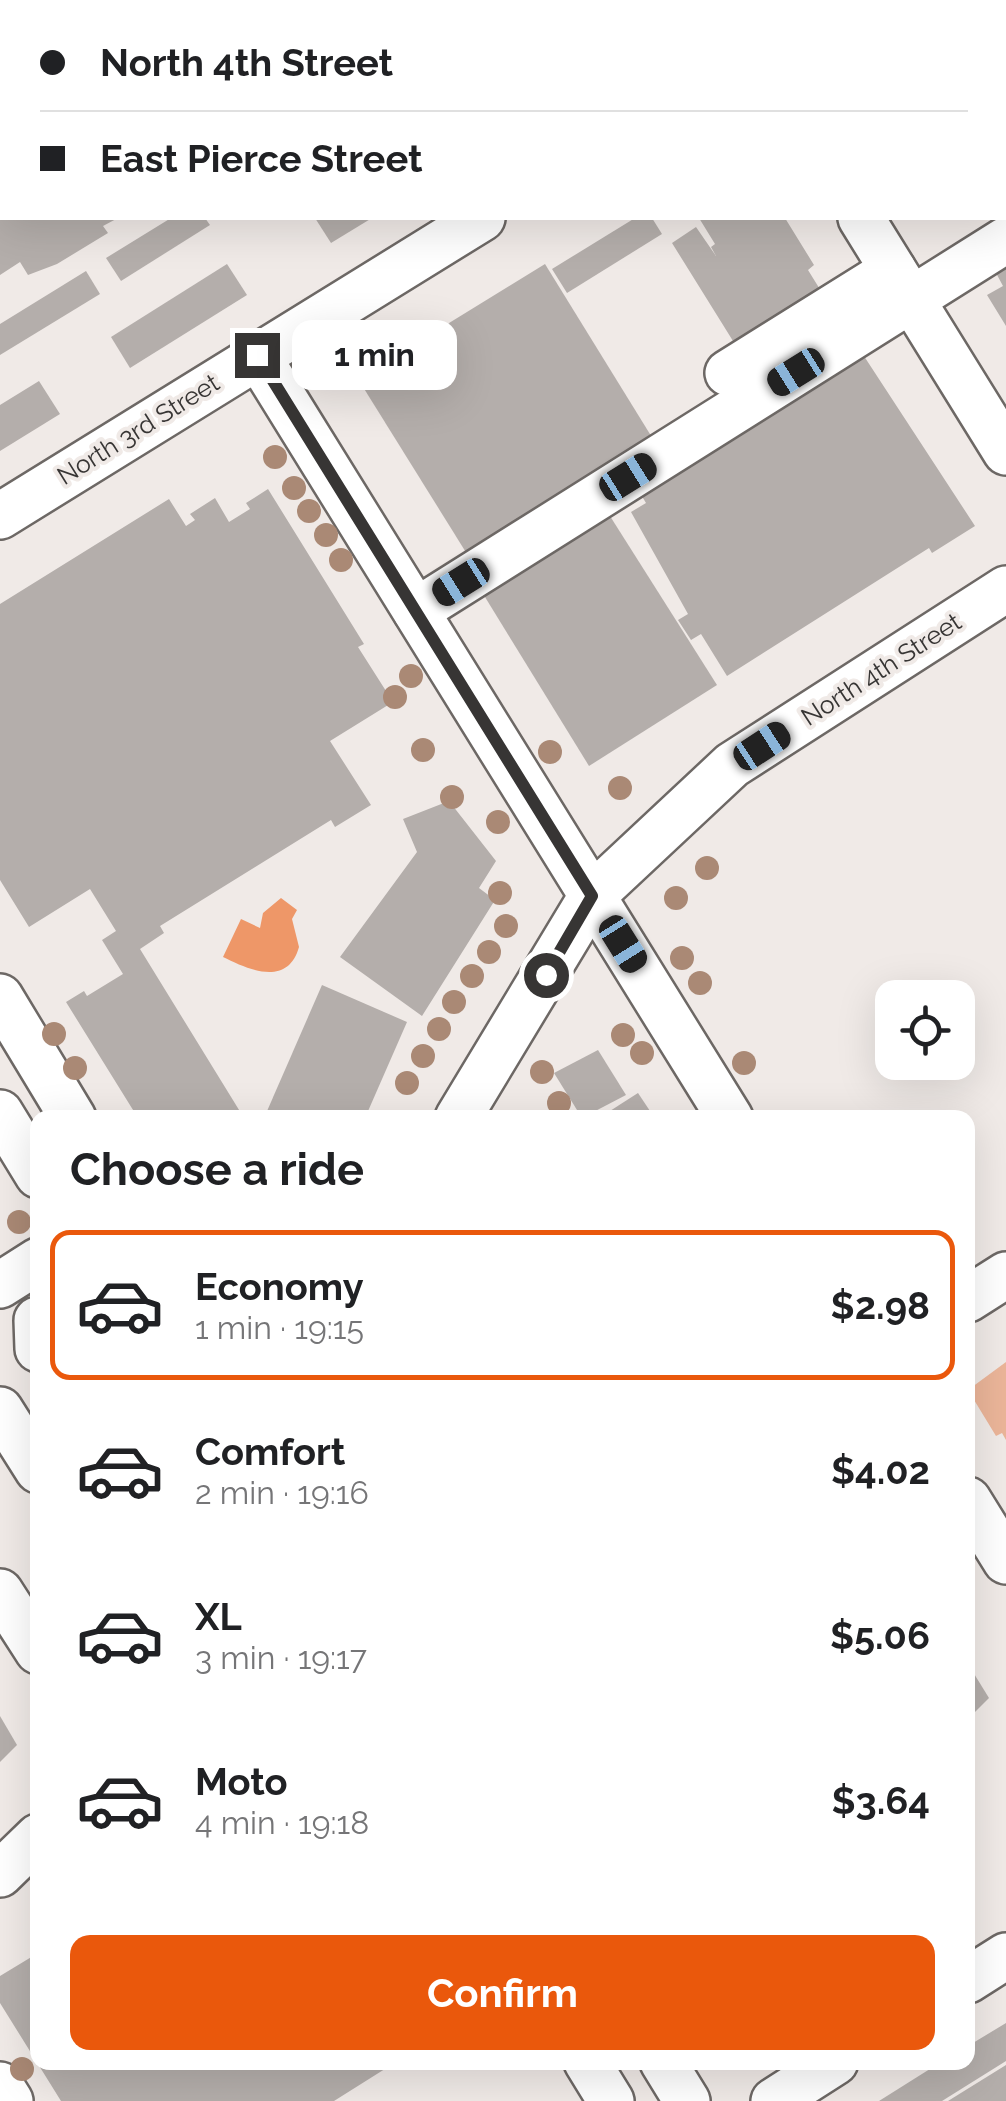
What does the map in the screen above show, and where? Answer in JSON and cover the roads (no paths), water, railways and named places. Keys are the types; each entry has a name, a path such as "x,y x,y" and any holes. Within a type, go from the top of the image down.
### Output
{"street":[{"name":"North 3rd Street","path":"0,516 479,220"},
{"path":"862,220 1006,452"},
{"path":"728,373 902,285 1006,240"},
{"path":"416,611 902,285"},
{"path":"257,355 592,896 716,1110"},
{"name":"North 4th Street","path":"463,1110 592,896 732,765 1006,589"},
{"path":"0,998 68,1110"},
{"path":"0,1113 24,1178"},
{"path":"0,1250 30,1236"},
{"path":"0,1284 30,1265"},
{"path":"975,1295 1006,1275"},
{"path":"0,1410 30,1457"},
{"path":"975,1511 1006,1562"},
{"path":"0,1592 30,1639"},
{"path":"0,1874 30,1845"},
{"path":"975,1976 1006,1956"},
{"path":"592,2070 611,2101"},
{"path":"668,2070 687,2101"},
{"path":"774,2101 822,2070"},
{"path":"0,2085 10,2101"}]}
